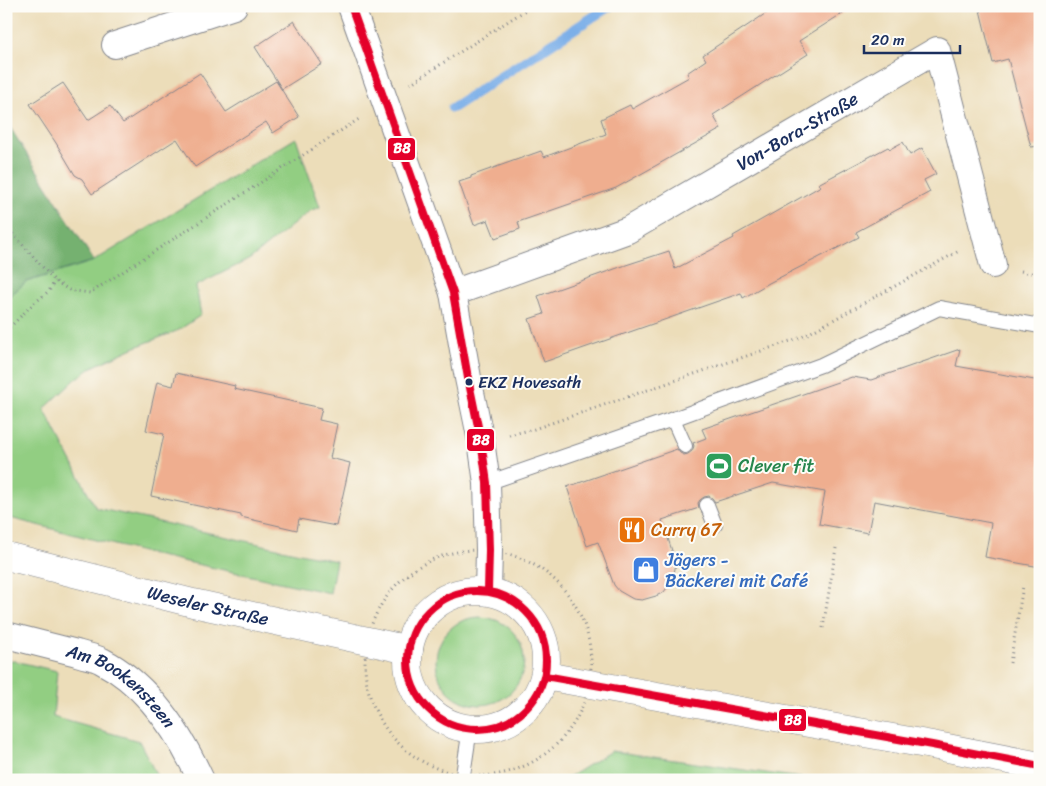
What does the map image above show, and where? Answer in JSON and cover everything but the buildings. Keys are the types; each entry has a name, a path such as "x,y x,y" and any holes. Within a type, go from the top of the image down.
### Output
{"street":[{"path":"115,46 234,6"},
{"path":"351,6 453,292 487,483 488,591"},
{"name":"Von-Bora-Straße","path":"453,292 628,230 937,50 993,265"},
{"name":"Weseler Straße","path":"6,556 193,603 409,650"},
{"path":"466,591 488,591 510,598 528,612 540,631 546,653 545,676 537,695 524,711 506,723 486,728 470,728 446,721 428,709 416,691 409,671 409,650 416,629 428,611 446,598 466,591"},
{"name":"Am Bookensteen","path":"6,635 101,660 122,674 147,695 167,720 201,780"},
{"path":"545,676 1040,766"}],"lane":[{"path":"487,483 674,419 821,365 939,308 1040,326"},
{"path":"674,419 685,446"},
{"path":"707,505 715,525"},
{"path":"462,776 470,728"}],"path":[{"path":"6,226 56,281 69,290 90,293 348,127 384,100 532,6"},
{"path":"481,441 534,429 802,337 966,247 986,239"},
{"path":"6,331 49,291 56,281"},
{"path":"822,628 836,548"},
{"path":"462,550 489,550 520,557 534,564 547,572 570,594 584,622 592,652 590,684 583,707 571,729 554,748 534,762 512,772 487,776 462,776 437,769 414,756 394,739 389,732 379,717 369,693 365,667 367,640 376,614 391,591 411,571 435,558 462,550"},
{"path":"1010,663 1023,586"}],"green space":[{"path":"6,121 94,261 26,282 6,299"},
{"path":"296,138 320,207 310,211 250,259 196,286 201,315 179,330 94,366 76,379 44,409 96,508 336,561 330,593 150,554 6,517 6,299 26,282 94,261"},
{"path":"480,617 497,621 511,630 520,644 524,661 520,678 511,692 497,701 480,705 463,701 449,692 440,678 436,661 440,644 449,630 463,621"},
{"path":"6,659 57,671 53,717 139,741 159,780 6,780"},
{"path":"611,751 815,780 564,780"}],"waterway":[{"path":"452,108 610,6"}],"transit line":[{"name":"B8","path":"351,6 453,293 487,483 488,591"},
{"name":"B8","path":"477,591 503,597 526,611 540,634 546,660 540,686 526,709 503,723 477,729 451,723 428,709 414,686 408,660 414,634 428,611 451,597 477,591"},
{"name":"B8","path":"545,676 1040,766"}],"place":[{"name":"EKZ Hovesath","path":"469,382"},
{"name":"Clever fit","path":"719,466"},
{"name":"Curry 67","path":"632,530"},
{"name":"Jägers - Bäckerei mit Café","path":"646,570"}]}
